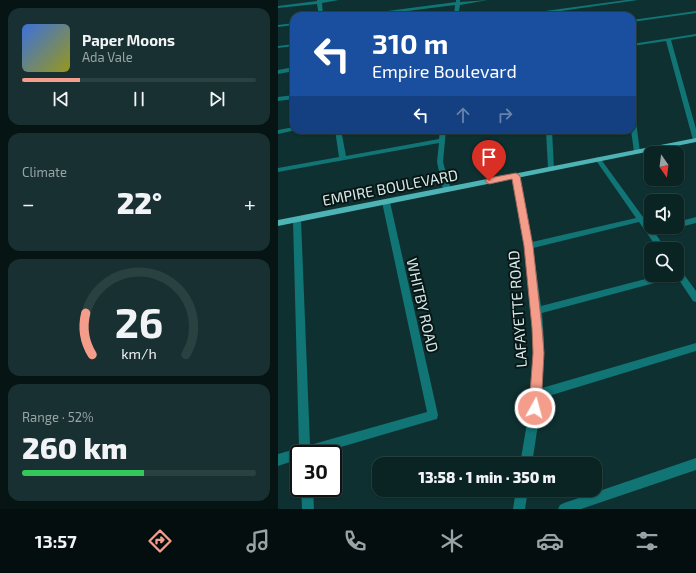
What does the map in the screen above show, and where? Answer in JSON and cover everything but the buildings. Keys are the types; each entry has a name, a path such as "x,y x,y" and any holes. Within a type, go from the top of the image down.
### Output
{"main road":[{"name":"EMPIRE BOULEVARD","path":"278,224 696,140"}],"street":[{"path":"278,7 337,0"},
{"path":"386,12 458,2 486,0"},
{"path":"546,12 636,0"},
{"path":"319,1 320,12"},
{"path":"457,12 458,2"},
{"path":"636,20 696,12"},
{"path":"278,26 290,24"},
{"path":"636,44 696,35"},
{"path":"668,40 696,140"},
{"path":"278,48 290,46"},
{"path":"278,72 290,70"},
{"path":"278,99 290,98"},
{"path":"278,132 290,130"},
{"path":"339,134 343,159"},
{"path":"442,134 440,162 447,190"},
{"path":"549,134 551,169"},
{"path":"635,134 637,152"},
{"path":"278,170 441,141"},
{"path":"598,159 644,224"},
{"name":"LAFAYETTE ROAD","path":"516,176 529,246 536,311 538,353 537,394 527,457"},
{"name":"WHITBY ROAD","path":"331,445 433,414 386,202"},
{"path":"297,220 305,445"},
{"path":"529,246 641,220"},
{"path":"684,223 696,220"},
{"path":"536,311 644,282"},
{"path":"684,282 696,298"},
{"path":"537,394 696,347"},
{"path":"278,460 290,457"},
{"path":"564,509 696,464"},
{"path":"307,497 308,509"},
{"path":"519,509 521,497"}],"route":[{"path":"489,181 516,176 529,246 537,328 537,394 535,408"}]}
